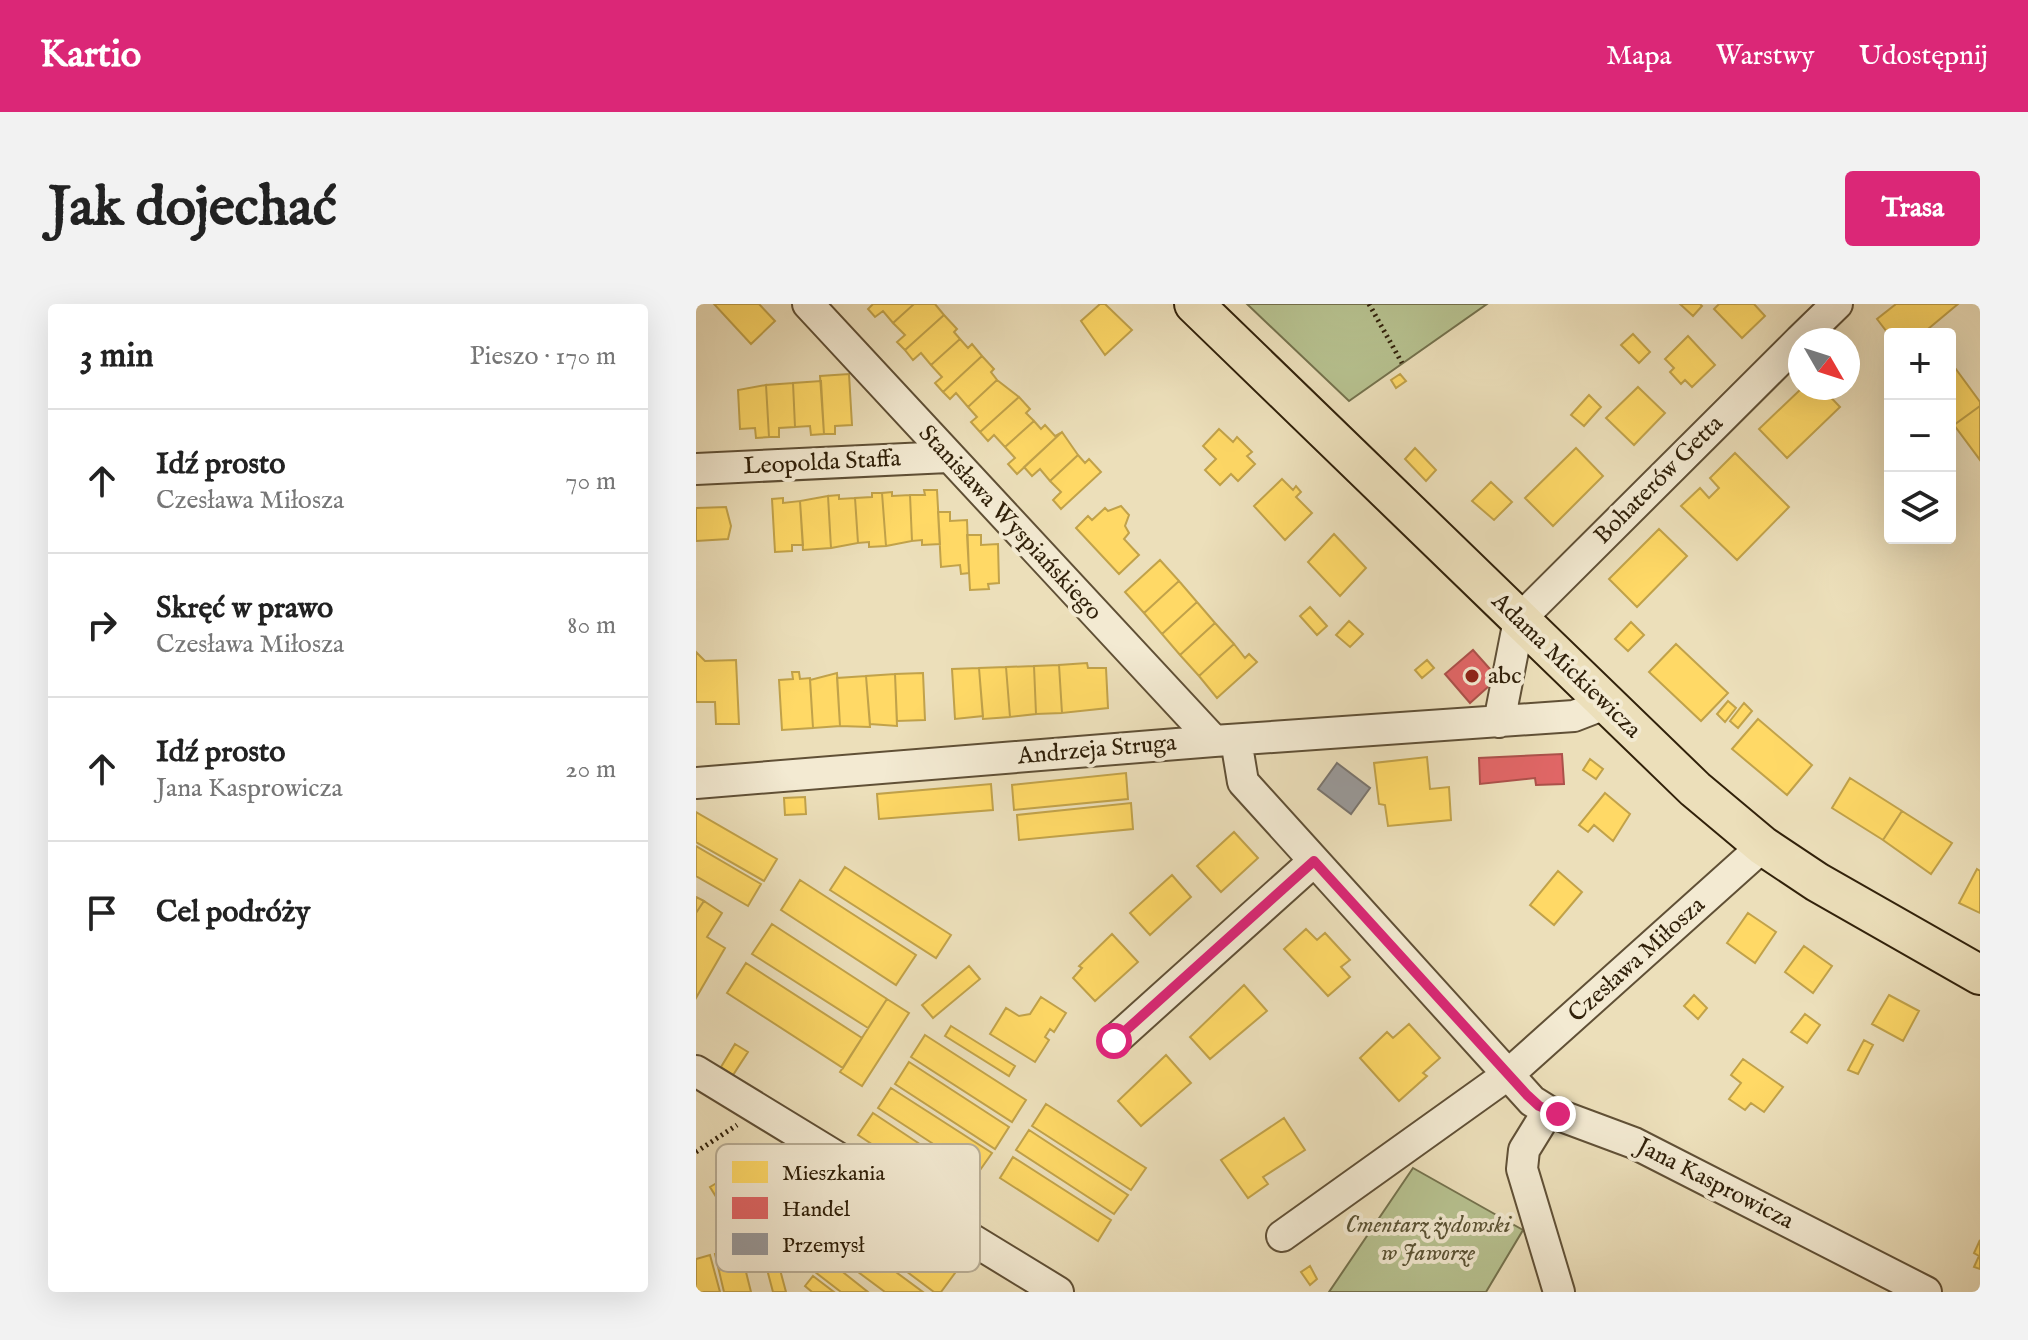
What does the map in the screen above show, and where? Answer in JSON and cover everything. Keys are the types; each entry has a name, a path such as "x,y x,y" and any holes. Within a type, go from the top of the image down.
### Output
{"main road":[{"name":"Adama Mickiewicza","path":"1194,304 1695,789 1763,846 1871,916 1980,975"}],"street":[{"name":"Stanisława Wyspiańskiego","path":"808,304 948,457 1225,740"},
{"name":"Bohaterów Getta","path":"1812,328 1837,304"},
{"name":"Bohaterów Getta","path":"1519,620 1788,352"},
{"name":"Leopolda Staffa","path":"696,469 948,457"},
{"path":"1499,722 1519,620"},
{"name":"Andrzeja Struga","path":"696,783 1225,740 1574,716 1605,704"},
{"path":"1225,740 1243,782 1510,1073"},
{"name":"Czesława Miłosza","path":"1282,1236 1510,1073 1763,846"},
{"path":"1114,1041 1314,861"},
{"path":"696,1071 818,1144"},
{"name":"Jana Kasprowicza","path":"1510,1073 1532,1101 1548,1111 1634,1143 1926,1292"},
{"path":"1548,1111 1524,1150 1522,1169 1559,1292"},
{"path":"980,1244 1058,1292"}],"path":[{"path":"1369,304 1402,363"},
{"path":"696,1152 761,1109"}],"green space":[{"path":"1247,304 1487,304 1349,401"},
{"name":"Cmentarz żydowski w Jaworze","path":"1413,1168 1523,1230 1486,1292 1329,1292"}],"building: Mieszkania":[{"path":"714,304 759,304 775,321 751,344"},
{"path":"873,304 914,304 893,323 883,311 875,317 868,309"},
{"path":"914,304 935,304 944,315 905,350 897,342 905,335 893,323"},
{"path":"1100,304 1105,304 1132,330 1105,355 1081,321"},
{"path":"1680,304 1700,304 1702,306 1693,316"},
{"path":"1719,304 1754,304 1765,316 1742,338 1714,309"},
{"path":"1896,304 1958,304 1929,328 1884,328 1877,319"},
{"path":"944,315 957,329 954,332 960,339 931,365 921,353 913,360 905,350"},
{"path":"1633,334 1650,352 1639,363 1621,345"},
{"path":"1688,336 1715,365 1692,387 1685,380 1681,384 1670,372 1674,368 1665,359"},
{"path":"960,339 968,348 972,344 982,356 943,392 935,383 942,377 931,365"},
{"path":"982,356 994,369 991,372 997,380 968,407 956,393 950,399 943,392"},
{"path":"1956,369 1980,402 1980,406 1956,424"},
{"path":"849,374 852,425 835,426 835,434 824,434 820,376"},
{"path":"1400,374 1406,381 1396,388 1391,380"},
{"path":"997,380 1019,397 980,432 971,422 977,417 968,407"},
{"path":"821,381 824,434 811,435 810,426 795,427 793,383"},
{"path":"793,383 795,427 779,428 779,437 769,437 766,385"},
{"path":"766,385 769,437 756,438 755,428 740,429 738,390"},
{"path":"1638,387 1665,413 1634,445 1606,418"},
{"path":"1589,395 1601,407 1584,426 1571,415"},
{"path":"1019,397 1030,409 1026,413 1034,421 1005,447 994,435 988,441 980,432"},
{"path":"1789,400 1833,400 1840,407 1787,458 1759,429"},
{"path":"1980,406 1980,460 1956,428 1956,424"},
{"path":"1034,421 1041,429 1045,425 1055,436 1062,432 1017,474 1008,464 1015,458 1005,447"},
{"path":"1219,429 1233,442 1237,437 1252,452 1247,456 1255,464 1238,481 1231,474 1220,485 1205,470 1216,459 1203,446"},
{"path":"1062,432 1078,455 1050,481 1040,469 1032,476 1024,467"},
{"path":"1415,448 1436,470 1426,481 1405,459"},
{"path":"1576,448 1603,476 1553,526 1525,498"},
{"path":"1735,453 1789,507 1737,560 1681,506 1700,488 1709,498 1719,488 1710,478"},
{"path":"1078,455 1085,463 1089,459 1101,472 1061,509 1053,500 1061,492 1050,481"},
{"path":"1282,479 1293,490 1296,486 1301,492 1296,497 1312,513 1285,540 1254,506"},
{"path":"1491,482 1512,502 1494,520 1472,501"},
{"path":"924,490 937,490 940,544 922,545 922,540 912,541 910,495 925,495"},
{"path":"892,492 892,496 910,495 912,541 886,546 882,493"},
{"path":"872,493 882,493 886,546 869,547 869,542 858,543 855,498 872,497"},
{"path":"839,495 839,499 855,498 858,543 831,548 828,496"},
{"path":"828,496 831,548 803,550 800,501"},
{"path":"783,498 783,503 800,501 803,545 792,545 792,551 775,552 772,499"},
{"path":"1121,506 1129,515 1125,526 1129,533 1124,539 1139,555 1119,574 1076,528 1088,516 1092,520 1105,508 1108,511"},
{"path":"726,507 731,526 728,539 696,541 696,508"},
{"path":"938,512 950,512 950,521 967,520 969,573 961,574 960,565 941,567"},
{"path":"1659,529 1687,556 1637,607 1609,579"},
{"path":"1334,534 1366,568 1340,596 1308,562"},
{"path":"967,535 981,535 981,545 998,544 999,583 988,584 989,589 970,590"},
{"path":"1160,560 1179,581 1144,613 1125,592"},
{"path":"1179,581 1197,602 1162,634 1144,613"},
{"path":"1197,602 1215,623 1180,655 1162,634"},
{"path":"1310,607 1327,626 1317,635 1300,616"},
{"path":"1349,621 1363,634 1350,647 1336,635"},
{"path":"1631,622 1644,635 1628,651 1615,639"},
{"path":"1215,623 1234,644 1199,676 1180,655"},
{"path":"1234,644 1245,658 1249,654 1257,662 1217,698 1199,676"},
{"path":"1676,644 1728,693 1701,721 1649,672"},
{"path":"696,652 705,661 736,660 739,724 716,724 715,702 696,702"},
{"path":"1427,660 1434,668 1422,678 1415,670"},
{"path":"1087,663 1088,668 1106,668 1108,708 1062,713 1059,665"},
{"path":"1059,665 1062,713 1036,714 1034,666"},
{"path":"1034,666 1036,714 1010,717 1006,667"},
{"path":"1006,667 1010,717 983,719 979,668"},
{"path":"979,668 983,716 955,719 952,669"},
{"path":"792,672 799,672 800,679 810,678 813,728 782,730 779,680 793,679"},
{"path":"837,673 840,726 813,728 810,680"},
{"path":"923,673 925,720 897,721 895,674"},
{"path":"895,674 897,726 870,724 866,676"},
{"path":"866,676 870,727 840,726 837,678"},
{"path":"1728,701 1736,708 1725,722 1717,714"},
{"path":"1744,703 1752,711 1738,728 1730,721"},
{"path":"1758,719 1812,765 1787,795 1732,749"},
{"path":"1427,757 1430,789 1449,787 1451,820 1388,826 1385,805 1379,804 1374,763"},
{"path":"1590,759 1603,769 1596,779 1583,770"},
{"path":"1126,773 1128,799 1014,810 1012,785"},
{"path":"1850,778 1902,811 1883,840 1832,808"},
{"path":"991,784 993,810 879,819 877,794"},
{"path":"1605,793 1630,814 1613,841 1594,825 1588,832 1579,825"},
{"path":"805,797 806,814 785,815 784,798"},
{"path":"1131,803 1133,829 1019,840 1017,815"},
{"path":"1902,811 1952,843 1931,874 1883,840"},
{"path":"696,812 777,859 764,881 696,842"},
{"path":"1234,832 1258,858 1221,892 1197,866"},
{"path":"696,846 761,884 748,906 696,876"},
{"path":"845,867 951,935 936,958 830,890"},
{"path":"1977,869 1980,871 1980,913 1959,903"},
{"path":"1558,871 1582,892 1554,925 1530,905"},
{"path":"1172,875 1191,897 1150,935 1130,913"},
{"path":"800,880 916,955 896,985 781,910"},
{"path":"696,897 704,901 696,913"},
{"path":"704,901 722,913 707,937 725,948 696,998 696,913"},
{"path":"1748,913 1776,932 1755,963 1727,943"},
{"path":"772,924 887,999 868,1028 752,954"},
{"path":"1306,929 1317,940 1325,933 1350,960 1341,967 1350,977 1328,996 1284,949"},
{"path":"1112,934 1138,962 1095,1001 1073,978 1082,968 1079,966"},
{"path":"1804,946 1832,966 1813,993 1785,972"},
{"path":"746,963 862,1038 843,1068 727,993"},
{"path":"969,966 980,979 933,1018 922,1005"},
{"path":"1244,985 1267,1011 1210,1059 1190,1037"},
{"path":"1694,995 1707,1008 1698,1019 1684,1006"},
{"path":"1889,995 1919,1011 1903,1041 1872,1024"},
{"path":"1041,997 1066,1013 1054,1032 1050,1029 1045,1037 1049,1040 1035,1062 990,1034 1006,1008 1019,1016 1030,1014"},
{"path":"887,999 909,1013 862,1086 840,1072"},
{"path":"1805,1014 1820,1025 1807,1043 1791,1032"},
{"path":"1409,1024 1440,1058 1423,1073 1427,1076 1399,1101 1360,1058 1387,1032 1393,1038"},
{"path":"951,1026 1015,1066 1009,1076 945,1036"},
{"path":"925,1035 1026,1100 1012,1122 911,1057"},
{"path":"1864,1040 1873,1045 1858,1074 1848,1070"},
{"path":"735,1044 748,1052 733,1075 721,1067"},
{"path":"1166,1055 1191,1083 1141,1126 1118,1101"},
{"path":"1743,1059 1783,1087 1764,1112 1751,1103 1745,1110 1729,1099 1741,1083 1731,1075"},
{"path":"909,1062 1009,1127 995,1149 895,1084"},
{"path":"891,1088 978,1144 933,1144 878,1108"},
{"path":"1046,1104 1146,1168 1131,1190 1032,1126"},
{"path":"873,1113 920,1144 872,1144 858,1135"},
{"path":"1284,1118 1305,1150 1263,1177 1268,1184 1248,1198 1221,1160"},
{"path":"1029,1130 1128,1195 1114,1214 1016,1150"},
{"path":"980,1145 992,1153 980,1170"},
{"path":"1013,1157 1111,1220 1098,1241 1000,1178"},
{"path":"1980,1240 1980,1269 1974,1267 1979,1256 1974,1253"},
{"path":"710,1255 720,1292 696,1292 696,1259"},
{"path":"1310,1266 1317,1279 1310,1285 1301,1272"},
{"path":"719,1272 746,1272 751,1292 724,1292"},
{"path":"768,1272 781,1272 786,1292 773,1292"},
{"path":"815,1272 843,1272 868,1292 841,1292"},
{"path":"858,1272 896,1272 923,1292 885,1292"},
{"path":"907,1272 955,1273 941,1292 934,1292"},
{"path":"813,1276 834,1292 812,1292 805,1286"}],"building: Handel":[{"name":"abc","path":"1473,650 1498,678 1470,703 1445,674"},
{"path":"1562,754 1564,784 1536,785 1535,778 1480,784 1479,758"}],"building: Przemysł":[{"path":"1337,763 1370,788 1351,814 1318,789"}],"place":[{"name":"abc","path":"1472,676"}],"route":[{"path":"1114,1041 1314,861 1510,1073 1532,1101 1558,1114"}]}
